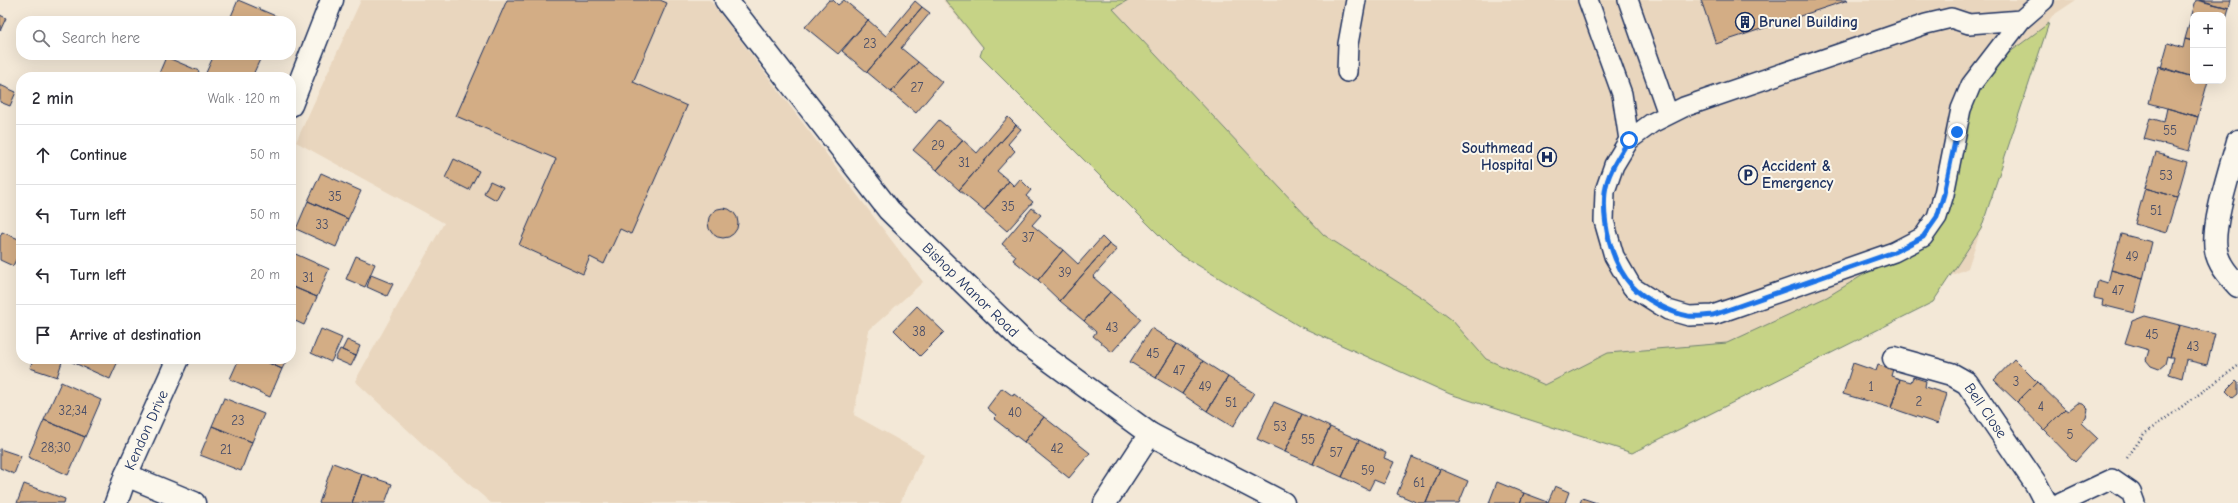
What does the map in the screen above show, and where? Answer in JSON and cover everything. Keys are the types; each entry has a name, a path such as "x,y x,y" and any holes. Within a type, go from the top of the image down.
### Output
{"street":[{"path":"296,92 332,0"},
{"name":"Bishop Manor Road","path":"726,0 889,210 1022,340 1150,434 1283,503"},
{"path":"2238,141 2224,192 2215,239 2219,260 2238,286"},
{"name":"Bell Close","path":"1894,358 1951,374 1967,383 2032,478 2046,503"},
{"name":"Kendon Drive","path":"116,503 126,475 176,364"},
{"path":"1105,503 1150,434"},
{"path":"126,475 194,503"}],"lane":[{"path":"1347,72 1348,44 1356,0"},
{"path":"1588,0 1622,94 1629,140"},
{"path":"1628,0 1668,114"},
{"path":"2021,20 1969,24 1951,18 1926,24 1706,98 1652,122 1629,140 1614,165 1605,191 1604,222 1614,256 1632,287 1668,310 1690,316 1713,315 1894,252 1923,237 1937,217 1944,194 1961,109 1971,85 2021,20 2044,0"},
{"path":"2061,503 2112,479 2131,492 2136,503"}],"path":[{"path":"2112,479 2144,434 2238,366"}],"shaded area":[{"path":"361,0 710,0 923,282 869,330 854,415 924,454 900,503 491,503 425,446 355,381 444,223 296,142"},
{"name":"Southmead Hospital","path":"943,0 2076,0 2052,16 2049,22 1968,268 1604,431 1013,84"}],"green space":[{"path":"945,0 1128,0 1113,9 1324,235 1426,300 1452,320 1486,359 1545,385 1608,353 1727,343 1827,297 1940,228 1978,76 2049,23 1981,229 1933,302 1632,453 1450,394 1299,326 1176,252 980,56 983,47"}],"building":[{"path":"238,0 276,16 231,16"},
{"path":"507,0 660,0 667,3 633,82 687,106 631,234 620,229 604,264 590,257 583,274 519,245 556,159 456,116"},
{"path":"829,0 833,0 838,5 844,0 868,20 838,54 805,27"},
{"name":"Brunel Building","path":"1701,0 1848,0 1716,44"},
{"path":"2196,0 2229,8 2226,18 2226,12 2193,12"},
{"path":"2199,0 2231,0 2229,8"},
{"path":"915,1 922,7 867,72 842,51 868,20 886,36"},
{"path":"922,7 930,13 901,48 918,62 891,92 867,72"},
{"path":"0,15 6,18 0,31"},
{"path":"2190,21 2190,40 2185,39"},
{"path":"2185,39 2190,40 2190,76 2161,68 2168,43 2183,48"},
{"path":"165,60 173,60 199,71 198,72 160,72"},
{"path":"212,60 260,60 254,72 206,72"},
{"path":"918,62 942,82 916,113 891,92"},
{"path":"2159,66 2190,76 2190,84 2207,84 2198,117 2149,103"},
{"path":"0,85 16,92 10,106 0,102"},
{"path":"2167,108 2198,117 2189,151 2144,139 2150,118 2164,122"},
{"path":"1008,117 1016,125 959,190 937,170 963,140 977,153"},
{"path":"939,120 963,140 937,170 913,150"},
{"path":"1016,125 1021,129 1008,144 1015,151 997,171 1009,181 984,211 959,190"},
{"path":"2156,153 2187,162 2177,197 2145,188"},
{"path":"454,159 479,171 469,190 445,178"},
{"path":"321,173 361,191 348,219 308,201"},
{"path":"1020,179 1031,190 1026,196 1033,202 1007,231 984,211 1009,181 1014,186"},
{"path":"490,181 503,187 496,200 484,193"},
{"path":"2145,188 2177,197 2166,233 2135,224"},
{"path":"308,201 348,219 336,247 296,229"},
{"path":"723,208 734,212 738,223 734,234 723,238 712,234 708,223 712,212"},
{"path":"1032,208 1041,215 1032,225 1063,250 1038,280 1013,260 1016,256 1002,244"},
{"path":"2,232 16,238 16,260 13,266 0,260 0,237"},
{"path":"2121,234 2152,242 2143,279 2111,270"},
{"path":"1102,237 1109,244 1060,301 1038,280 1063,250 1078,264"},
{"path":"1109,244 1117,250 1093,277 1110,292 1084,321 1060,301"},
{"path":"296,254 329,269 317,297 296,288"},
{"path":"356,256 375,264 365,287 346,279"},
{"path":"2111,270 2143,279 2134,313 2102,305 2103,300 2094,298 2098,280 2108,283"},
{"path":"371,275 393,284 387,296 367,287"},
{"path":"296,288 317,297 304,325 296,321"},
{"path":"1110,292 1141,319 1112,352 1093,336 1096,332 1084,321"},
{"path":"917,306 944,332 920,356 894,330"},
{"path":"2145,316 2179,325 2170,357 2167,356 2165,364 2159,369 2151,366 2146,360 2149,350 2125,343 2132,321"},
{"path":"2179,325 2215,334 2207,365 2186,360 2182,378 2169,374 2173,357 2170,357"},
{"path":"1151,328 1177,344 1156,378 1130,362"},
{"path":"321,329 342,338 331,362 311,353"},
{"path":"347,340 360,346 356,356 342,350"},
{"path":"1177,344 1203,361 1182,394 1156,378"},
{"path":"340,349 356,356 351,366 335,359"},
{"path":"2014,359 2037,382 2017,402 1994,380"},
{"path":"1203,361 1228,377 1207,411 1182,394"},
{"path":"1853,363 1876,371 1878,365 1893,369 1891,376 1900,379 1891,408 1843,394"},
{"path":"31,364 61,364 57,377 30,368"},
{"path":"77,364 117,364 110,379"},
{"path":"237,364 271,364 282,369 270,397 230,379"},
{"path":"271,364 284,364 282,369"},
{"path":"1228,377 1254,393 1233,427 1207,411"},
{"path":"1913,377 1926,381 1925,387 1947,394 1938,424 1891,408 1900,379 1911,382"},
{"path":"2236,381 2238,383 2238,394 2233,398 2226,391"},
{"path":"61,382 101,400 85,437 44,420"},
{"path":"2037,382 2065,409 2044,430 2017,402"},
{"path":"1002,388 1013,396 1014,394 1044,417 1024,442 994,419 997,416 987,408"},
{"path":"224,398 264,414 252,442 212,426"},
{"path":"1274,402 1302,414 1285,452 1257,439"},
{"path":"2078,403 2083,404 2088,409 2086,418 2081,423 2097,438 2075,462 2044,430 2065,409 2068,411"},
{"path":"1302,414 1330,427 1313,464 1285,452"},
{"path":"1044,417 1090,453 1069,478 1024,442"},
{"path":"44,420 85,437 68,475 28,457"},
{"path":"212,426 252,442 241,471 200,455"},
{"path":"1330,427 1359,440 1342,477 1313,464"},
{"path":"1359,440 1386,453 1384,458 1394,462 1384,484 1374,480 1369,490 1342,477"},
{"path":"0,449 21,456 14,474 0,468"},
{"path":"1412,457 1440,469 1426,503 1418,503 1397,494"},
{"path":"333,463 362,474 352,503 319,503"},
{"path":"1440,469 1468,481 1459,503 1426,503"},
{"path":"362,474 392,484 385,503 352,503"},
{"path":"1497,482 1524,493 1520,503 1489,503"},
{"path":"24,484 65,499 64,503 17,503"},
{"path":"1555,486 1569,492 1565,503 1520,503 1524,493 1548,502"},
{"path":"1582,498 1597,503 1580,503"}],"place":[{"name":"Brunel Building","path":"1745,22"},
{"name":"Southmead Hospital","path":"1547,157"},
{"name":"Accident & Emergency","path":"1748,175"}],"route":[{"path":"1629,140 1614,165 1605,191 1604,222 1614,256 1632,287 1668,310 1690,316 1713,315 1894,252 1923,237 1937,217 1944,194 1957,132"}]}
